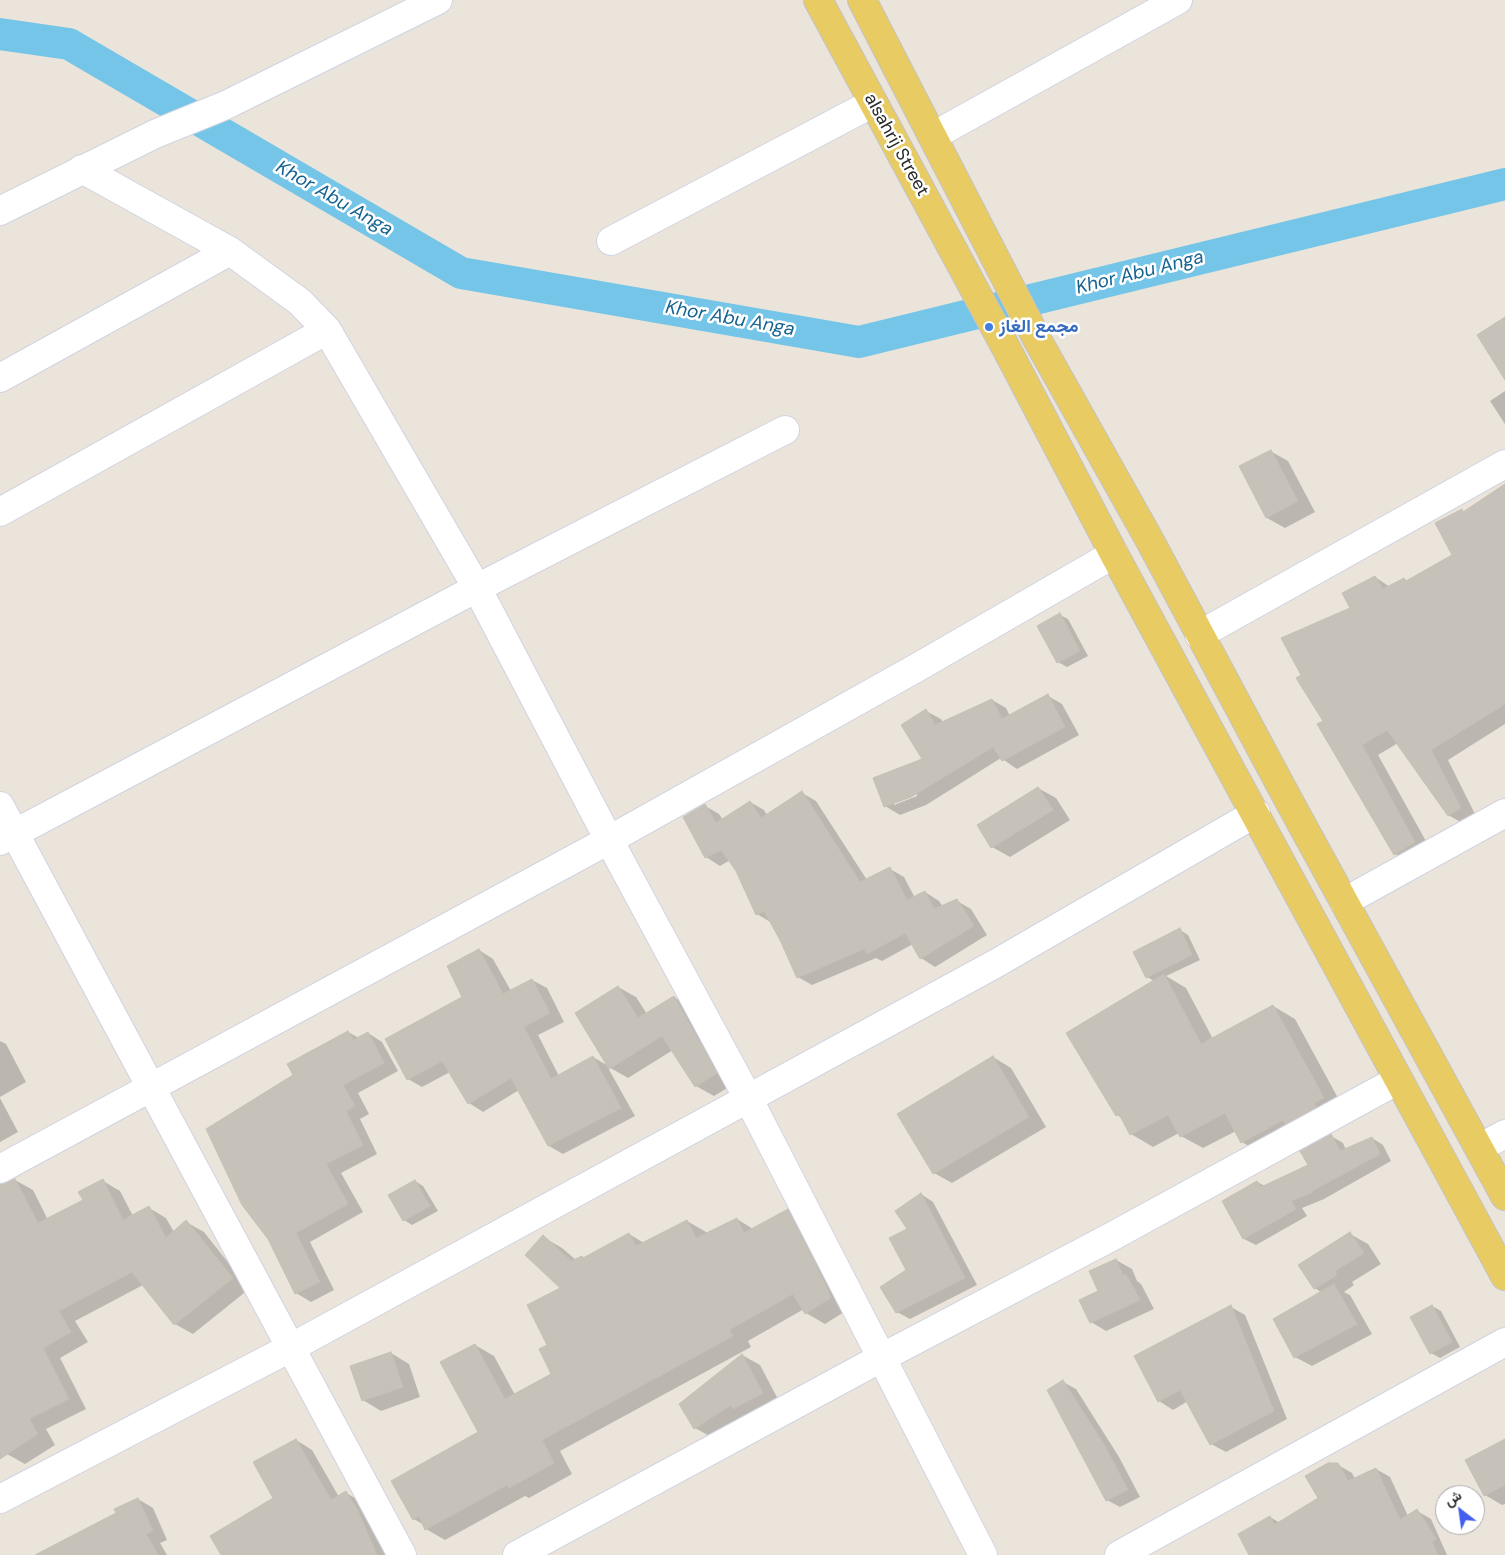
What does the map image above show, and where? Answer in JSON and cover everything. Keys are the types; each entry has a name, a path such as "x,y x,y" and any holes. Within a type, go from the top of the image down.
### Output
{"main road":[{"name":"alsahrij Street","path":"818,0 1005,346 1114,554 1256,813 1505,1276"},
{"name":"alsahrij Street","path":"862,0 1005,279 1149,539 1199,635 1505,1196"}],"street":[{"path":"0,211 154,134 226,105 438,0"},
{"path":"933,136 1178,0"},
{"path":"612,241 872,103"},
{"path":"82,169 230,252 300,302 327,330 477,588 609,840 748,1098 983,1555"},
{"path":"0,378 230,252"},
{"path":"0,512 327,330"},
{"path":"7,837 477,588 785,430"},
{"path":"1199,635 1505,464"},
{"path":"0,1169 609,840 918,668 1114,554"},
{"path":"0,806 7,837 151,1086 402,1555"},
{"path":"0,1499 292,1347 995,964 1256,813"},
{"path":"1344,902 1505,813"},
{"path":"517,1555 881,1358 1111,1237 1398,1080"},
{"path":"1479,1148 1505,1134"},
{"path":"1119,1555 1505,1342"}],"building":[{"path":"1505,317 1505,380 1477,335"},
{"path":"1271,450 1298,501 1266,518 1239,466"},
{"path":"1505,484 1505,704 1431,750 1461,808 1448,816 1387,730 1362,745 1415,842 1394,855 1317,724 1323,721 1296,678 1301,675 1281,638 1350,608 1342,593 1375,576 1383,589 1404,578 1406,581 1452,555 1435,523 1462,509 1463,512"},
{"path":"1060,613 1080,651 1057,663 1037,626"},
{"path":"1048,694 1065,727 1002,761 993,747 911,797 884,807 873,778 922,759 901,725 926,709 935,725 992,699 1002,719"},
{"path":"1038,787 1053,810 991,848 977,825"},
{"path":"802,791 860,882 890,867 907,900 925,891 934,909 957,899 974,926 920,959 905,933 867,954 864,949 797,978 780,940 764,911 756,915 736,871 721,850 705,858 683,817 705,804 716,823 750,801 761,818"},
{"path":"1180,928 1192,955 1146,978 1133,952"},
{"path":"479,949 503,994 532,979 550,1013 524,1027 551,1079 593,1056 621,1108 548,1146 511,1078 468,1104 442,1061 407,1080 385,1039 462,997 447,966"},
{"path":"1164,974 1201,1044 1273,1005 1324,1098 1314,1103 1316,1107 1285,1124 1283,1120 1241,1143 1225,1113 1180,1137 1168,1115 1130,1135 1119,1114 1116,1116 1066,1033"},
{"path":"618,986 638,1018 674,996 717,1073 695,1087 662,1036 609,1069 575,1013"},
{"path":"348,1031 353,1040 368,1032 384,1063 343,1085 355,1106 346,1111 363,1145 326,1164 348,1204 296,1233 320,1282 295,1294 268,1239 242,1205 206,1129 293,1075 287,1064"},
{"path":"993,1056 1029,1117 933,1174 897,1114"},
{"path":"1331,1134 1340,1151 1372,1137 1380,1154 1313,1192 1291,1201 1296,1209 1243,1239 1222,1201 1257,1181 1261,1187 1308,1165 1300,1151"},
{"path":"15,1179 38,1223 83,1200 78,1192 103,1179 123,1220 149,1206 166,1238 186,1220 233,1278 174,1325 132,1272 59,1311 71,1332 43,1348 69,1399 29,1419 38,1434 0,1459 0,1185"},
{"path":"415,1180 430,1206 403,1221 388,1195"},
{"path":"921,1193 965,1278 896,1313 880,1287 906,1270 889,1238 907,1229 895,1211"},
{"path":"788,1209 831,1298 805,1314 793,1294 729,1330 733,1336 542,1440 554,1463 509,1488 507,1485 425,1530 419,1516 413,1520 391,1481 478,1432 440,1362 475,1344 505,1399 551,1374 539,1349 547,1345 527,1305 560,1288 525,1255 543,1235 571,1261 582,1256 583,1258 629,1233 636,1246 687,1220 696,1238 737,1218 744,1233"},
{"path":"1350,1232 1364,1253 1335,1271 1337,1275 1314,1289 1298,1265"},
{"path":"1116,1259 1123,1275 1126,1274 1140,1300 1090,1323 1079,1300 1098,1291 1089,1271"},
{"path":"1334,1284 1357,1324 1294,1358 1273,1319"},
{"path":"1231,1305 1274,1411 1210,1445 1180,1390 1158,1402 1134,1356"},
{"path":"1432,1305 1452,1342 1430,1354 1410,1317"},
{"path":"391,1352 403,1387 362,1401 350,1366"},
{"path":"742,1354 763,1393 733,1409 731,1405 694,1429 679,1404"},
{"path":"1063,1380 1106,1448 1128,1490 1106,1501 1047,1390"},
{"path":"296,1439 331,1500 346,1491 358,1511 377,1555 221,1555 210,1536 273,1498 253,1462"},
{"path":"1505,1439 1505,1485 1485,1495 1485,1485 1478,1485 1465,1460"},
{"path":"1328,1463 1338,1463 1348,1481 1376,1468 1400,1520 1417,1509 1436,1539 1432,1542 1438,1555 1249,1555 1238,1534 1270,1516 1274,1525 1318,1498 1305,1476"},
{"path":"138,1498 153,1531 146,1534 158,1555 35,1555 116,1513 114,1509"}],"waterway":[{"name":"Khor Abu Anga","path":"0,34 69,44 461,273 859,342 1505,184"}],"place":[{"name":"مجمع الغاز","path":"989,327"}]}
